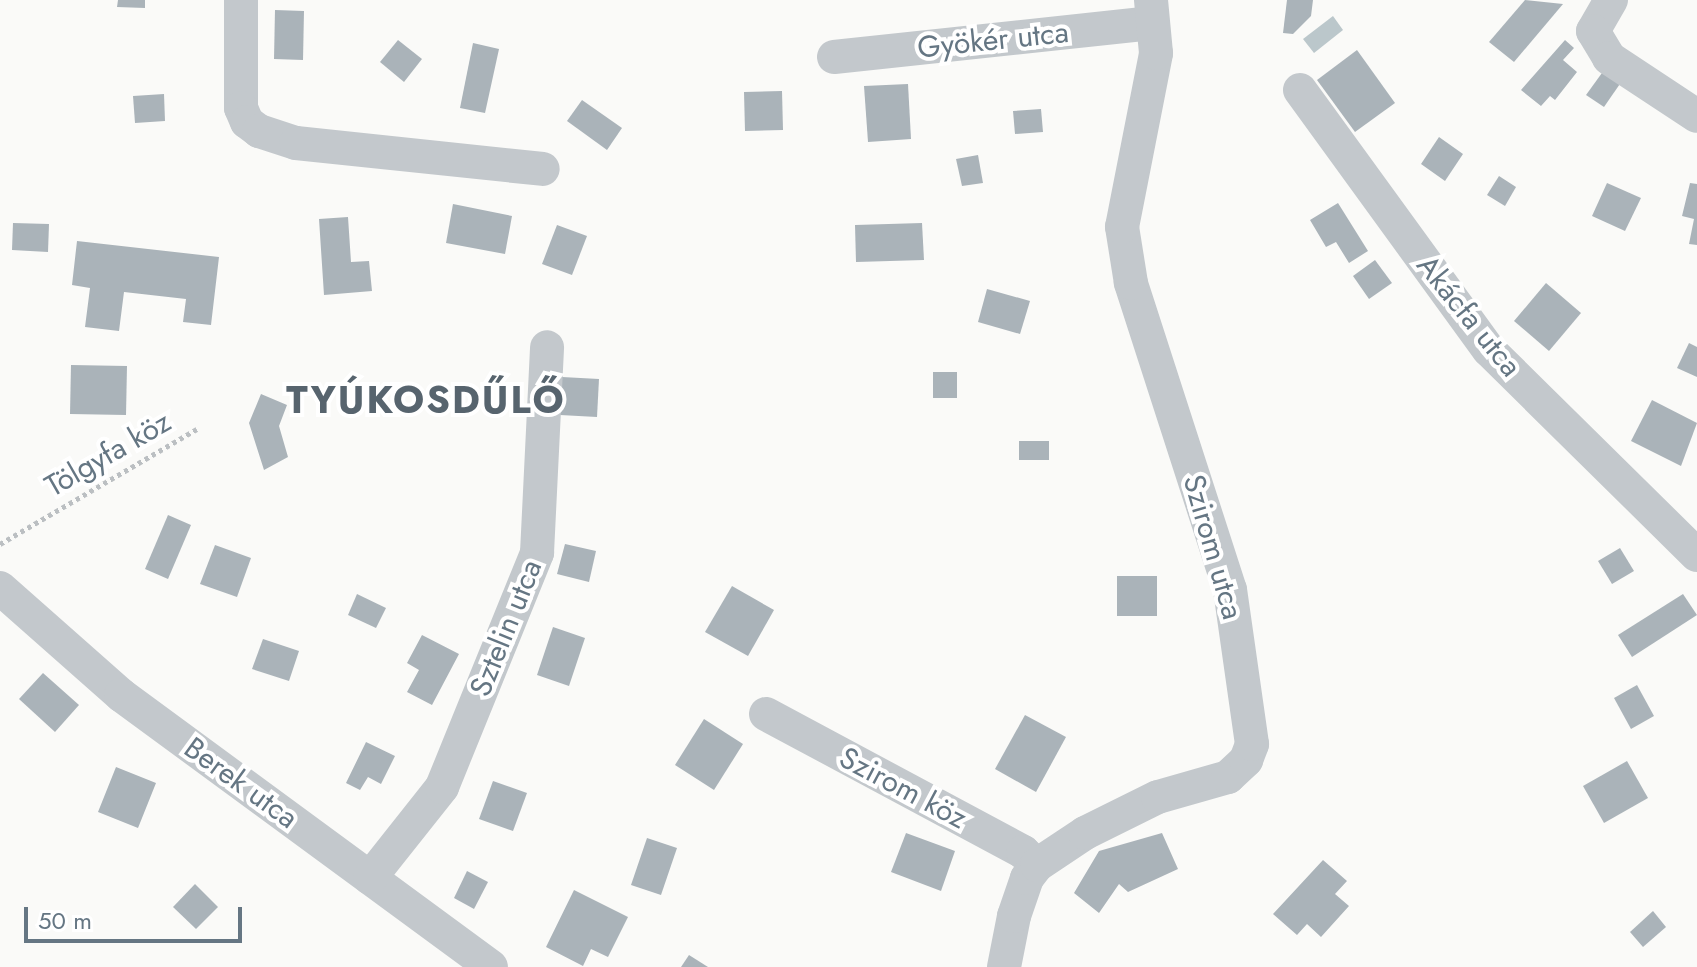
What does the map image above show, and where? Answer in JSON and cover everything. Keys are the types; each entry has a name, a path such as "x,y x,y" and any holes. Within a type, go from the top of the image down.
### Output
{"street":[{"path":"241,0 241,108 247,122 259,131 296,143 543,169"},
{"path":"1611,0 1593,31 1609,58 1697,116"},
{"name":"Gyökér utca","path":"834,57 1151,12"},
{"name":"Szirom utca","path":"1004,967 1014,916 1027,878 1037,865 1085,833 1158,797 1228,777 1246,760 1252,744 1230,590 1131,283 1122,227 1156,53 1151,12"},
{"name":"Akácfa utca","path":"1300,90 1489,350 1697,555"},
{"name":"Sztelin utca","path":"370,878 442,787 537,553 547,347"},
{"name":"Berek utca","path":"0,588 121,695 485,965"},
{"name":"Szirom köz","path":"766,714 1023,852 1037,865"}],"path":[{"name":"Tölgyfa köz","path":"0,544 197,429"}],"shaded area":[{"path":"1333,16 1343,30 1314,53 1303,39"}],"building":[{"path":"118,0 145,0 145,8 117,7"},
{"path":"1287,0 1313,0 1311,16 1293,34 1283,33"},
{"path":"1525,0 1563,4 1514,62 1489,42"},
{"path":"275,10 304,11 303,60 274,59"},
{"path":"398,40 422,59 404,82 380,62"},
{"path":"1565,40 1574,48 1563,60 1577,72 1555,100 1550,96 1541,106 1521,90"},
{"path":"473,43 499,49 485,113 460,108"},
{"path":"1357,50 1395,103 1355,132 1317,80"},
{"path":"1607,66 1624,78 1604,107 1586,95"},
{"path":"908,84 911,139 868,142 864,86"},
{"path":"782,91 783,130 745,131 744,92"},
{"path":"164,94 165,121 135,123 133,96"},
{"path":"582,100 622,128 607,150 567,121"},
{"path":"1041,109 1043,132 1015,134 1013,111"},
{"path":"1439,137 1463,154 1445,181 1421,164"},
{"path":"978,155 983,183 962,186 956,159"},
{"path":"1499,176 1516,187 1505,206 1487,195"},
{"path":"1607,183 1641,198 1625,231 1592,216"},
{"path":"1690,183 1697,184 1697,245 1689,244 1694,219 1682,216"},
{"path":"1338,203 1368,251 1349,263 1336,242 1326,247 1310,220"},
{"path":"453,204 512,216 505,254 446,243"},
{"path":"348,217 351,262 369,261 372,291 324,295 319,219"},
{"path":"13,223 49,224 48,252 12,250"},
{"path":"922,223 924,260 856,262 855,225"},
{"path":"557,225 587,236 572,275 542,264"},
{"path":"77,241 219,257 211,325 183,322 186,299 124,292 119,331 85,327 90,288 72,285"},
{"path":"1375,260 1392,283 1369,299 1353,276"},
{"path":"1546,283 1581,313 1549,351 1514,321"},
{"path":"987,289 1030,301 1020,334 978,322"},
{"path":"1689,343 1697,347 1697,377 1677,368"},
{"path":"71,365 127,366 126,415 70,414"},
{"path":"933,372 957,372 957,398 933,398"},
{"path":"562,377 599,379 597,417 560,415"},
{"path":"261,394 287,405 279,426 288,457 264,470 249,423"},
{"path":"1652,400 1697,423 1681,466 1631,441"},
{"path":"1019,441 1049,441 1049,460 1019,460"},
{"path":"168,515 191,525 168,579 145,569"},
{"path":"565,544 596,551 589,582 557,574"},
{"path":"215,545 251,558 237,597 200,584"},
{"path":"1620,548 1634,571 1612,584 1598,561"},
{"path":"1117,576 1157,576 1157,616 1117,616"},
{"path":"732,586 774,610 748,656 705,632"},
{"path":"357,594 386,608 376,628 348,615"},
{"path":"1683,594 1697,615 1632,657 1618,635"},
{"path":"553,627 585,638 569,686 537,675"},
{"path":"422,635 459,654 432,705 407,692 419,670 407,663"},
{"path":"263,639 299,651 289,681 252,669"},
{"path":"43,673 79,705 55,732 19,699"},
{"path":"1637,685 1654,716 1631,729 1614,698"},
{"path":"1025,715 1066,737 1036,792 995,769"},
{"path":"704,719 743,744 714,790 675,765"},
{"path":"366,742 395,756 381,784 368,777 360,790 346,783"},
{"path":"1627,761 1648,798 1604,823 1583,786"},
{"path":"116,767 156,783 138,828 98,812"},
{"path":"493,781 527,793 513,831 479,819"},
{"path":"906,833 955,851 941,891 891,872"},
{"path":"1162,833 1178,869 1128,892 1119,884 1099,913 1074,893 1099,851"},
{"path":"647,838 677,848 661,895 631,885"},
{"path":"1323,860 1347,881 1335,894 1349,906 1321,937 1307,924 1297,935 1273,914"},
{"path":"467,871 488,882 474,909 454,898"},
{"path":"195,884 218,907 196,929 173,907"},
{"path":"574,890 628,917 608,957 591,949 583,966 546,947"},
{"path":"1653,911 1666,927 1643,947 1630,932"},
{"path":"689,955 708,967 681,967"}],"district":[{"name":"TYÚKOSDŰLŐ","path":"426,400"}]}
